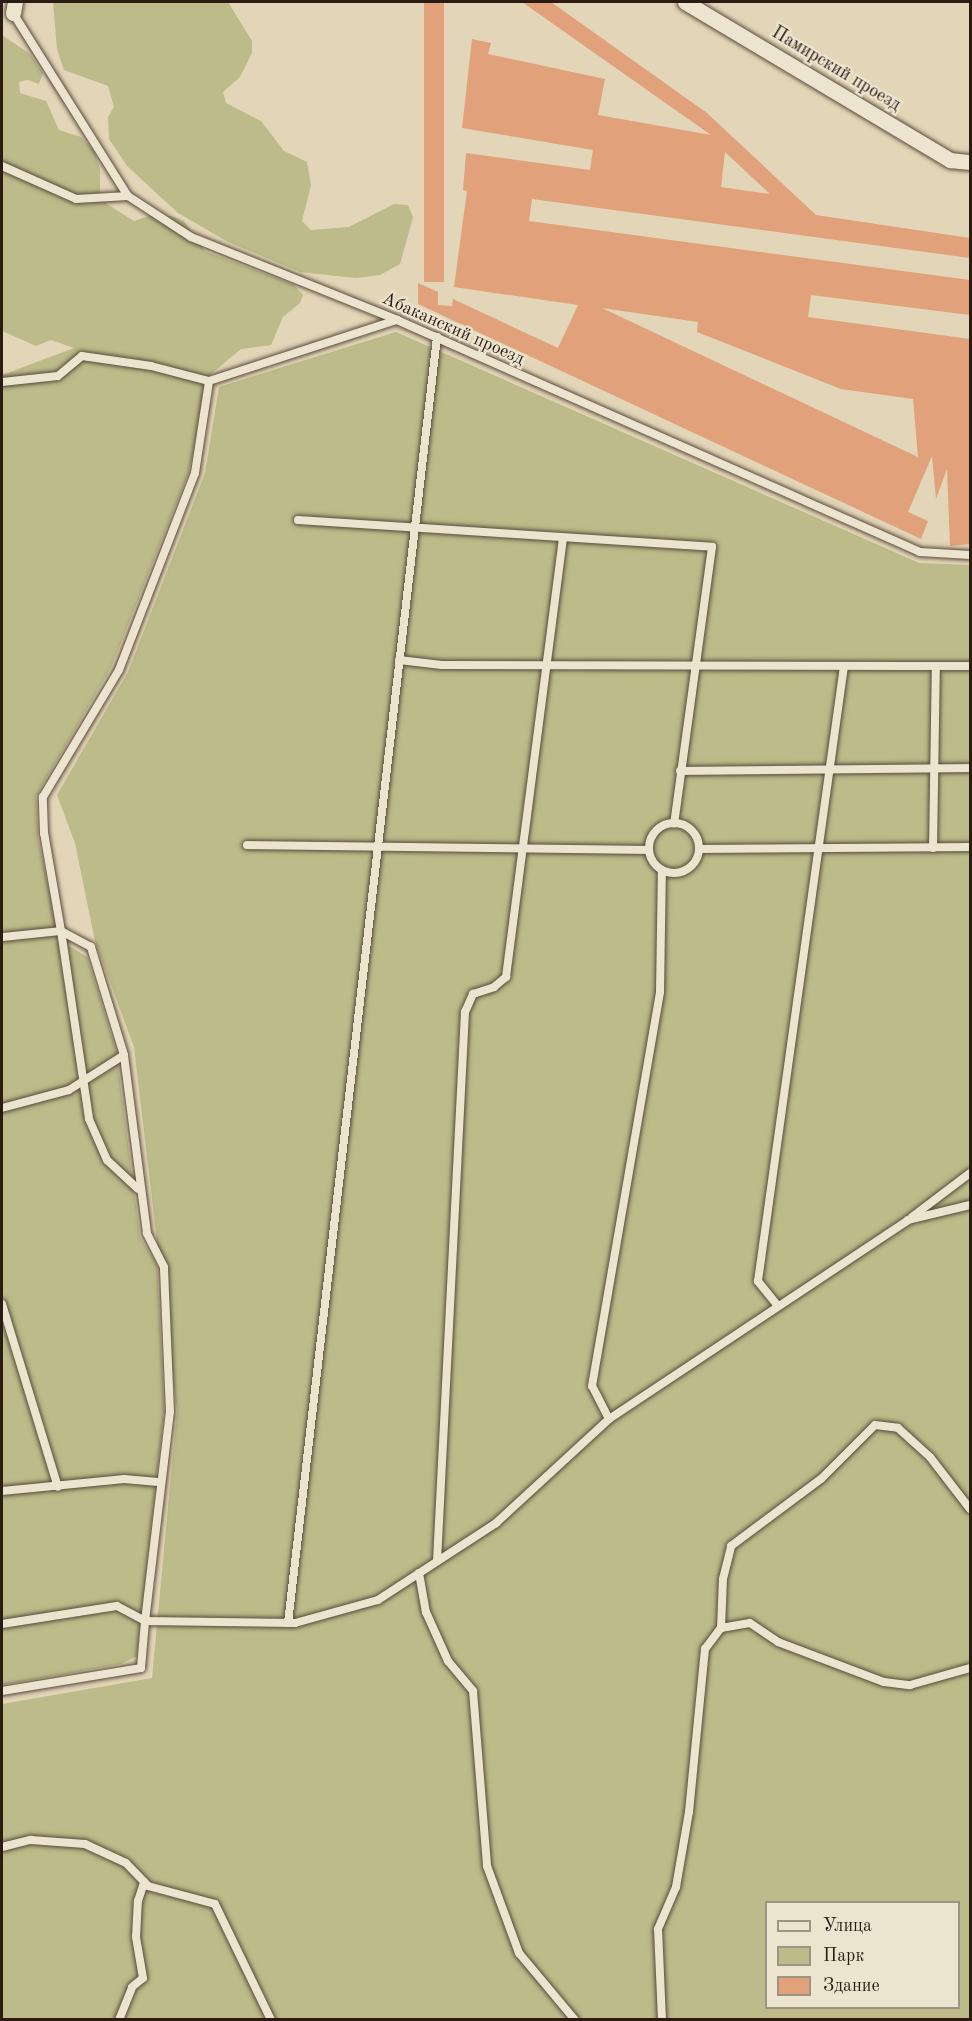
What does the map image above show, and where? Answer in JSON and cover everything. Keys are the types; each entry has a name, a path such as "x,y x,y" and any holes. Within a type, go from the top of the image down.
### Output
{"street":[{"name":"Памирский проезд","path":"685,2 950,160 970,162"}],"lane":[{"name":"Абаканский проезд","path":"14,7 128,196 191,237 437,337 920,552 970,555"},
{"path":"2,166 76,199 128,196"},
{"path":"2,382 58,376 82,356 151,366 209,381 397,320"},
{"path":"288,1623 437,337"},
{"path":"138,1189 107,1160 89,1119 44,833 44,798 119,670 195,472 209,381"},
{"path":"298,520 712,547 674,823"},
{"path":"437,1561 465,1012 473,994 494,987 506,977 563,538"},
{"path":"399,660 442,665 970,666"},
{"path":"778,1306 758,1281 844,666"},
{"path":"933,848 936,666"},
{"path":"680,771 970,768"},
{"path":"609,1419 592,1386 660,992 662,871 648,850 652,834 674,823 689,828 700,849"},
{"path":"247,845 648,850"},
{"path":"700,849 970,847"},
{"path":"662,871 679,874 687,870 700,849"},
{"path":"2,937 61,931 91,947 124,1055 138,1189 147,1233 164,1268 170,1412 141,1668 2,1691"},
{"path":"2,1108 69,1090 124,1055"},
{"path":"2,1624 117,1606 145,1621 288,1623 378,1600 496,1523 609,1419 908,1220 970,1173"},
{"path":"908,1220 970,1205"},
{"path":"2,1304 58,1487"},
{"path":"662,2019 658,1929 676,1887 689,1812 705,1649 721,1628 723,1580 731,1546 822,1479 875,1425 898,1428 930,1457 970,1509"},
{"path":"2,1491 124,1479 161,1482"},
{"path":"419,1573 426,1612 448,1661 473,1691 488,1866 519,1953 575,2019"},
{"path":"721,1628 750,1623 778,1642 884,1682 909,1685 970,1668"},
{"path":"2,1846 31,1840 85,1844 126,1863 144,1882 216,1904 272,2019"},
{"path":"119,2019 132,1987 143,1978 136,1937 138,1901 144,1882"}],"green space":[{"path":"53,2 228,2 252,41 252,53 240,77 223,92 226,103 261,121 284,151 307,162 311,185 302,221 311,230 349,227 394,204 408,205 413,217 400,264 380,275 356,278 300,272 228,242 178,213 127,166 109,139 108,117 114,107 108,86 64,70 57,49"},
{"path":"2,35 30,54 43,73 39,84 28,80 19,82 20,93 46,101 59,130 81,137 94,151 100,169 100,193 107,204 134,221 156,214 184,221 205,251 294,285 303,295 300,303 283,317 271,345 241,349 210,375 189,471 111,668 36,796 38,840 60,940 87,957 116,1050 140,1237 157,1265 164,1411 137,1656 121,1664 2,1685 2,375 74,348 51,340 36,346 2,331"},
{"path":"396,332 919,563 970,565 970,2019 2,2020 2,1704 152,1678 177,1411 134,1047 95,941 75,843 57,795 128,672 205,473 219,387"}],"building":[{"path":"424,2 444,2 444,282 424,282"},
{"path":"522,2 551,2 707,113 816,215 970,238 970,258 532,199 529,221 970,280 970,315 811,295 808,317 970,339 970,544 950,546 947,469 936,499 932,456 908,512 928,521 921,539 418,304 418,283 438,292 438,305 452,306 453,299 558,348 578,305 454,287 467,191 463,190 466,153 590,170 593,150 462,128 472,39 491,43 488,54 605,79 598,115 711,135","holes":["725,152 770,194 721,187","602,308 698,322 697,332 841,389 913,399 918,457"]}]}
